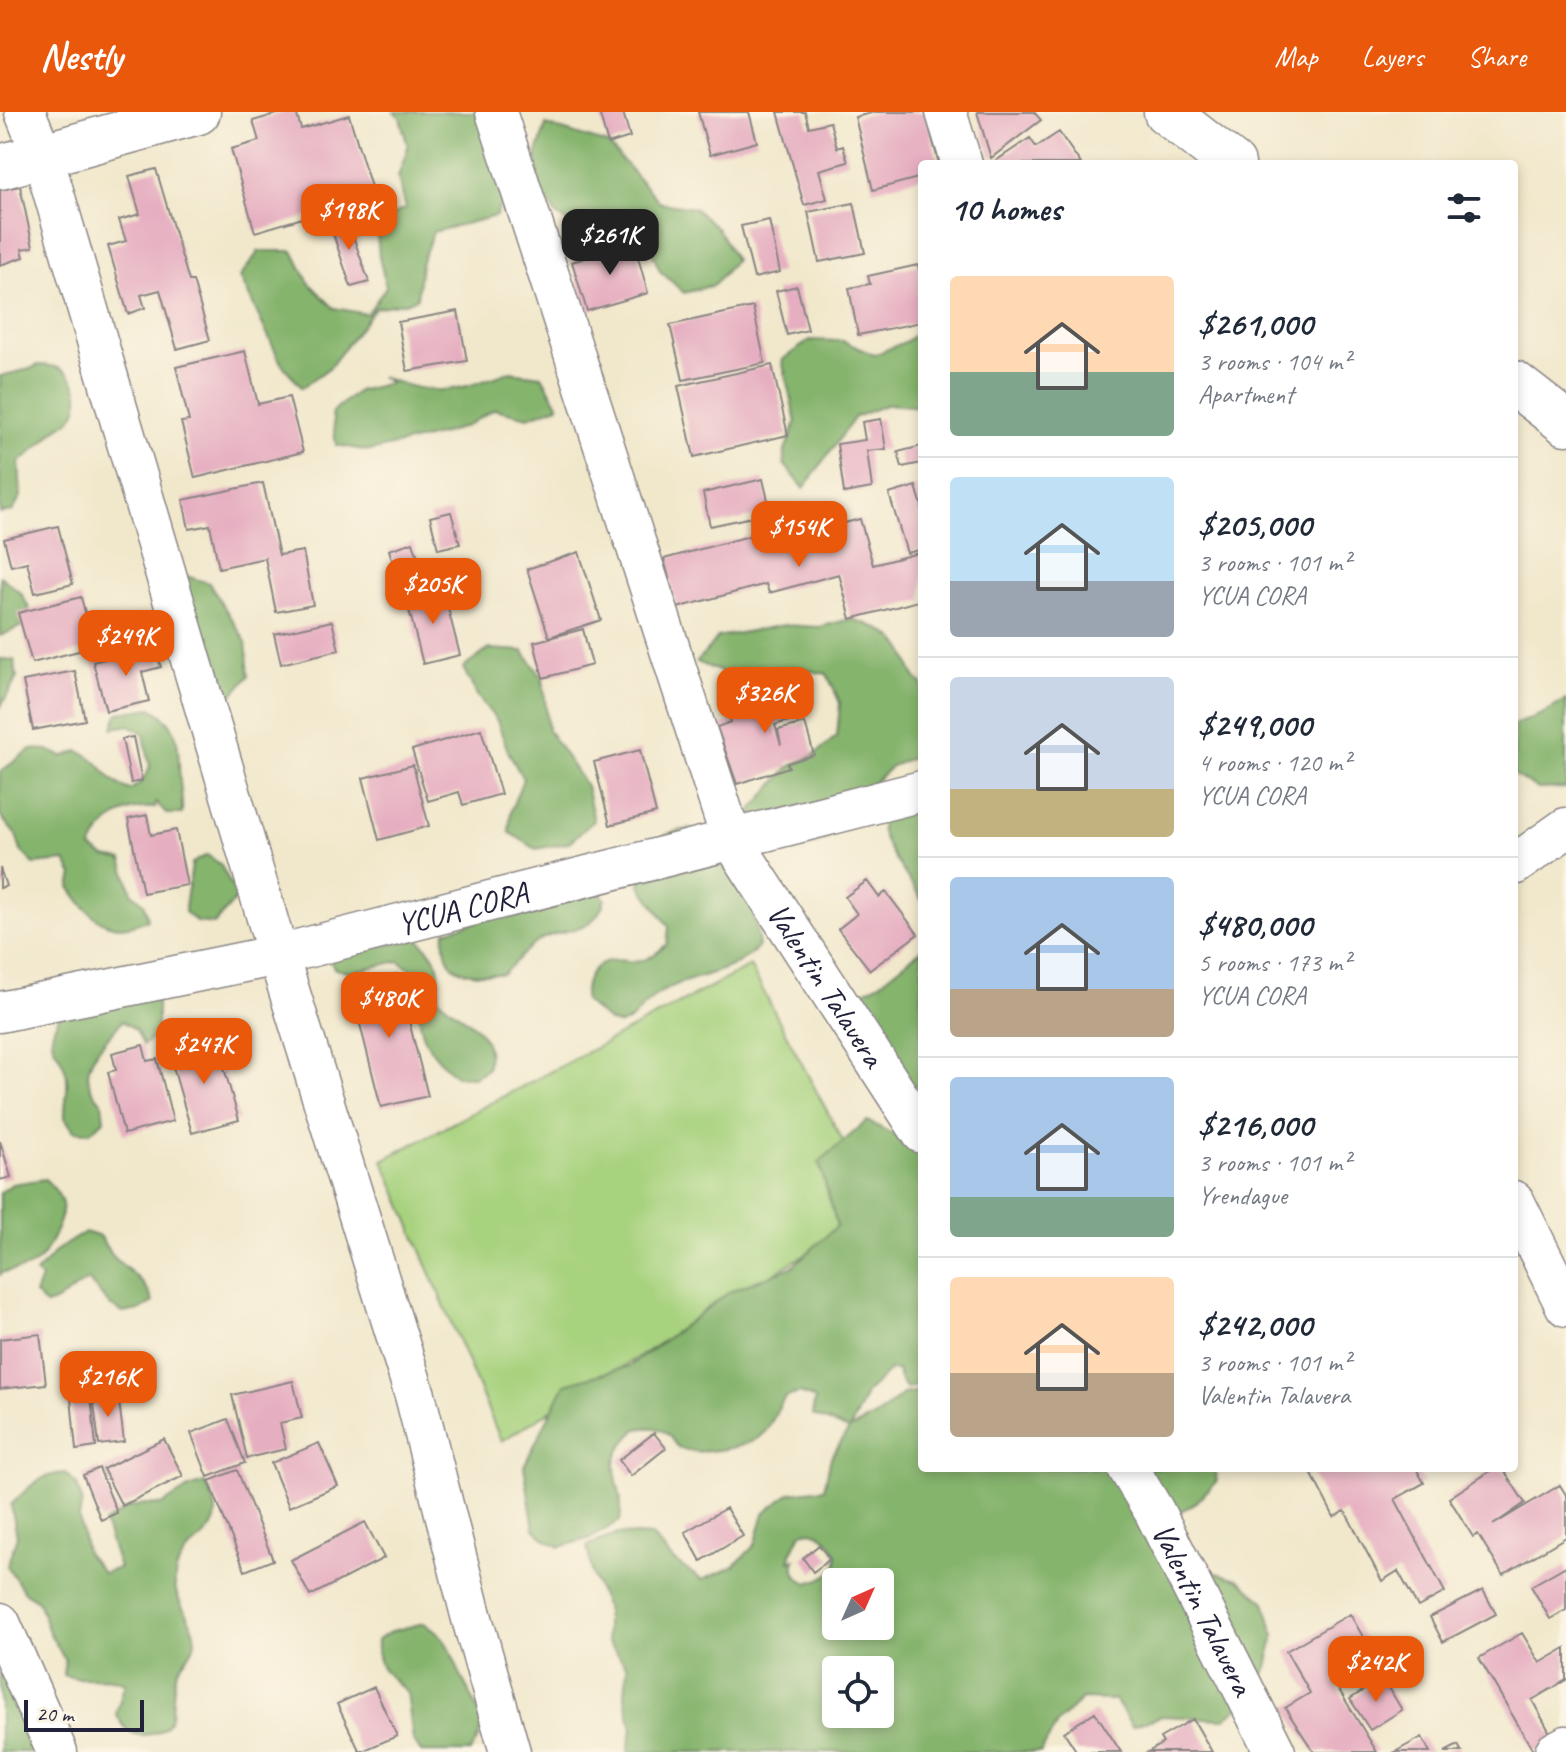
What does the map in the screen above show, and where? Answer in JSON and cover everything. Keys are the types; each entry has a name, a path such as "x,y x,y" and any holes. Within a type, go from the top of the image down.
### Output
{"street":[{"path":"25,112 43,157 278,955 415,1395 459,1572 510,1752"},
{"path":"0,167 198,112"},
{"name":"Valentin Talavera","path":"496,112 731,838 918,1127"},
{"path":"946,112 961,160"},
{"path":"1166,112 1228,160"},
{"path":"1518,386 1566,423"},
{"name":"YCUA CORA","path":"0,1012 278,955 918,792"},
{"path":"1518,862 1566,828"},
{"path":"1518,1209 1566,1306"},
{"name":"Valentin Talavera","path":"1130,1472 1154,1511 1275,1752"},
{"path":"0,1623 57,1752"},
{"path":"1555,1752 1566,1746"}],"green space":[{"path":"394,112 479,112 508,186 496,216 433,232 421,264 417,298 375,308 330,367 302,388 281,363 240,277 259,251 293,251 309,283 334,308 367,314 386,287 376,223 406,208 398,177 408,147 400,117"},
{"path":"546,125 608,144 660,203 694,208 718,229 735,260 714,285 684,293 660,271 647,241 618,224 586,232 556,215 540,188 536,156"},
{"path":"918,331 918,407 888,404 855,417 804,488 784,464 785,451 796,422 782,360 810,340 843,341 874,355 907,341"},
{"path":"38,365 57,368 69,375 77,390 78,406 69,421 19,462 21,496 13,511 0,513 0,376"},
{"path":"509,372 542,376 559,406 528,417 495,409 466,426 369,451 336,445 332,412 358,391 390,383 381,377 418,388 446,390"},
{"path":"176,573 209,583 246,642 249,676 228,700 193,695"},
{"path":"0,576 21,593 29,608 24,625 0,636"},
{"path":"851,619 873,626 899,644 918,681 918,756 892,766 868,788 851,815 827,839 797,852 769,836 751,811 789,767 814,755 837,736 840,703 827,674 794,668 760,668 728,675 697,662 718,637 784,625 819,627"},
{"path":"489,649 523,651 543,678 548,730 586,786 594,821 568,843 536,849 509,832 511,810 523,779 497,721 478,697 463,668"},
{"path":"0,659 14,660 17,678 1,706"},
{"path":"1566,700 1566,788 1538,789 1518,777 1518,723"},
{"path":"151,708 169,722 177,739 182,814 166,814 156,802 155,808 134,809 116,817 96,838 91,848 105,857 122,860 132,893 144,903 148,919 134,925 112,926 94,916 70,887 73,875 65,861 34,864 21,851 16,835 0,816 0,772 31,749 48,750 63,757 78,751 94,759 114,781 130,790 142,781 150,767 144,734 130,725 113,728 118,713"},
{"path":"918,784 918,895 882,833 883,812 889,793"},
{"path":"690,829 706,834 763,886 754,915 759,946 736,964 658,994 626,1022 620,1025 610,1022 584,1001 589,977 602,963 644,960 667,944 669,927 640,885 642,873 653,845 667,834"},
{"path":"207,855 220,864 238,897 214,924 197,922 185,912 192,863"},
{"path":"594,887 605,899 594,919 578,928 540,940 503,974 468,973 452,965 447,957 445,931"},
{"path":"419,939 438,966 438,998 475,1027 487,1044 487,1069 473,1077 456,1076 431,1050 421,1028 413,971 399,961 351,972 335,969 326,955"},
{"path":"918,952 918,1086 892,1085 846,1012 850,980 851,998 880,983"},
{"path":"750,966 879,1209 501,1441 383,1160"},
{"path":"142,994 157,1001 157,1035 143,1045 136,1030 122,1021 98,1050 88,1070 93,1091 102,1103 104,1120 90,1132 74,1131 65,1118 66,1072 53,1045 55,1025 61,1013"},
{"path":"867,1121 914,1145 918,1150 918,1384 907,1388 902,1384 897,1370 890,1370 867,1392 850,1429 879,1414 903,1394 918,1392 918,1472 1215,1472 1217,1481 1193,1505 1165,1518 1206,1570 1238,1579 1265,1602 1274,1634 1267,1668 1250,1698 1225,1719 1162,1716 1132,1726 1115,1700 1082,1699 1058,1722 1041,1752 628,1752 632,1729 625,1697 627,1666 606,1640 606,1608 593,1577 587,1546 618,1534 652,1536 673,1560 702,1580 733,1567 755,1545 764,1513 790,1493 824,1489 831,1457 849,1430 812,1415 815,1399 800,1393 785,1397 758,1438 730,1448 685,1450 659,1429 637,1429 624,1443 615,1464 620,1493 620,1521 591,1538 560,1547 534,1529 524,1466 565,1384 629,1366 731,1291 792,1267 837,1226 819,1162"},
{"path":"45,1179 62,1204 53,1237 33,1265 0,1275 0,1193 12,1184"},
{"path":"85,1232 101,1237 113,1256 142,1282 153,1302 139,1310 123,1313 110,1305 88,1280 62,1298 45,1305 35,1294 41,1278 36,1273 57,1250"},
{"path":"65,1473 77,1485 82,1501 79,1518 86,1553 103,1573 119,1568 104,1523 128,1508 144,1504 161,1505 189,1488 205,1483 214,1502 216,1516 212,1526 179,1563 175,1577 177,1594 195,1641 177,1672 170,1720 156,1732 134,1734 118,1718 116,1714 125,1683 63,1675 65,1660 49,1632 38,1601 25,1593 7,1566 17,1536 11,1505 41,1479"},
{"path":"424,1623 449,1647 480,1714 480,1732 470,1752 421,1752 413,1740 407,1692 380,1664 377,1640 392,1631"},
{"path":"0,1674 18,1691 52,1752 0,1752"}],"building":[{"path":"284,112 296,112 301,129 349,115 374,197 255,232 231,149 259,141 253,121"},
{"path":"599,112 623,112 630,137 608,144"},
{"path":"698,112 749,112 757,142 710,155"},
{"path":"778,112 805,112 809,127 830,122 837,148 843,146 848,162 819,170 827,199 804,205"},
{"path":"876,112 925,112 938,160 918,160 918,178 873,190 855,117"},
{"path":"977,112 1034,112 1041,120 991,158"},
{"path":"1059,132 1078,160 997,160 1030,138 1036,147"},
{"path":"156,169 210,340 177,349 160,290 141,295 145,308 128,314 108,246 126,241 119,220 140,214 129,176"},
{"path":"20,186 33,247 22,249 24,257 0,265 0,190"},
{"path":"854,203 865,253 819,262 808,212"},
{"path":"346,216 369,282 351,287 329,222"},
{"path":"769,220 780,272 754,278 741,226"},
{"path":"634,243 648,293 587,311 572,262"},
{"path":"918,265 918,323 858,335 849,288 870,284 868,276"},
{"path":"797,286 808,330 787,335 776,291"},
{"path":"753,307 765,363 683,380 670,325"},
{"path":"458,311 467,361 407,371 398,322"},
{"path":"245,351 258,404 289,397 303,452 195,478 181,422 189,421 176,367"},
{"path":"772,365 788,435 694,457 678,386"},
{"path":"881,419 886,449 867,451 872,488 844,493 837,444 865,440 862,422"},
{"path":"918,447 918,464 902,467 898,452"},
{"path":"763,479 771,513 710,526 703,493"},
{"path":"263,483 279,555 303,551 313,605 276,612 265,558 219,568 210,525 189,529 183,500"},
{"path":"916,486 918,550 907,553 889,494"},
{"path":"451,512 460,544 438,549 430,517"},
{"path":"860,519 873,565 918,553 918,601 851,619 839,574 769,593 766,584 677,608 664,559 753,535 756,546"},
{"path":"58,526 73,584 35,593 27,562 11,566 4,539"},
{"path":"413,542 428,588 404,595 389,550"},
{"path":"579,552 601,620 549,637 527,569"},
{"path":"443,589 460,655 423,664 406,598"},
{"path":"81,597 94,647 32,663 18,613"},
{"path":"332,621 339,650 281,664 274,634"},
{"path":"583,629 592,665 543,678 534,642"},
{"path":"155,646 161,667 142,672 149,701 106,711 93,662"},
{"path":"75,671 85,720 33,730 23,681"},
{"path":"793,686 804,716 775,725 781,745 778,730 805,723 814,755 787,763 789,767 737,784 717,727 731,722 726,708"},
{"path":"481,729 501,794 463,805 459,792 428,801 412,750"},
{"path":"133,737 142,781 131,783 122,739"},
{"path":"640,750 656,813 610,825 594,762"},
{"path":"413,765 429,826 379,840 363,778"},
{"path":"147,815 151,835 176,830 187,885 143,893 128,819"},
{"path":"0,868 6,886 0,888"},
{"path":"867,881 879,897 886,892 918,934 870,970 838,929 857,914 845,897"},
{"path":"397,974 428,1096 381,1107 350,985"},
{"path":"216,1040 239,1120 192,1133 169,1053"},
{"path":"143,1045 147,1061 157,1059 173,1121 124,1134 108,1072 116,1070 112,1053"},
{"path":"0,1141 11,1177 0,1180"},
{"path":"40,1334 46,1384 0,1389 0,1339"},
{"path":"293,1381 302,1418 280,1423 286,1449 247,1458 232,1395"},
{"path":"118,1393 124,1442 99,1445 93,1396"},
{"path":"91,1396 96,1447 76,1450 71,1398"},
{"path":"228,1419 245,1463 208,1477 191,1433"},
{"path":"654,1433 666,1448 631,1476 619,1460"},
{"path":"164,1439 183,1476 122,1506 103,1469"},
{"path":"319,1443 338,1486 289,1507 271,1463"},
{"path":"99,1468 117,1513 101,1520 83,1475"},
{"path":"237,1470 273,1560 245,1571 209,1481"},
{"path":"1311,1472 1418,1472 1424,1483 1395,1499 1445,1592 1418,1607 1398,1571 1382,1581 1345,1511 1334,1517"},
{"path":"1489,1472 1505,1472 1525,1503 1493,1525 1560,1485 1566,1495 1566,1537 1503,1575 1478,1534 1473,1537 1449,1498"},
{"path":"726,1508 743,1536 701,1561 685,1532"},
{"path":"365,1522 384,1558 310,1596 291,1560"},
{"path":"819,1545 830,1559 813,1572 803,1558"},
{"path":"1566,1566 1566,1610 1550,1619 1531,1586"},
{"path":"1483,1590 1496,1614 1443,1642 1430,1617"},
{"path":"1350,1614 1374,1656 1333,1680 1377,1752 1314,1752 1285,1708 1310,1693 1286,1651"},
{"path":"1522,1633 1540,1663 1566,1648 1566,1680 1532,1700 1554,1740 1534,1752 1479,1658"},
{"path":"1383,1678 1402,1710 1370,1730 1350,1699"},
{"path":"374,1687 397,1736 360,1752 337,1704"},
{"path":"1095,1712 1121,1752 1077,1752 1064,1732"},
{"path":"1193,1719 1212,1752 1148,1752 1163,1743 1160,1738"},
{"path":"1422,1737 1430,1752 1395,1752"},
{"path":"1458,1745 1462,1752 1445,1752"}]}
